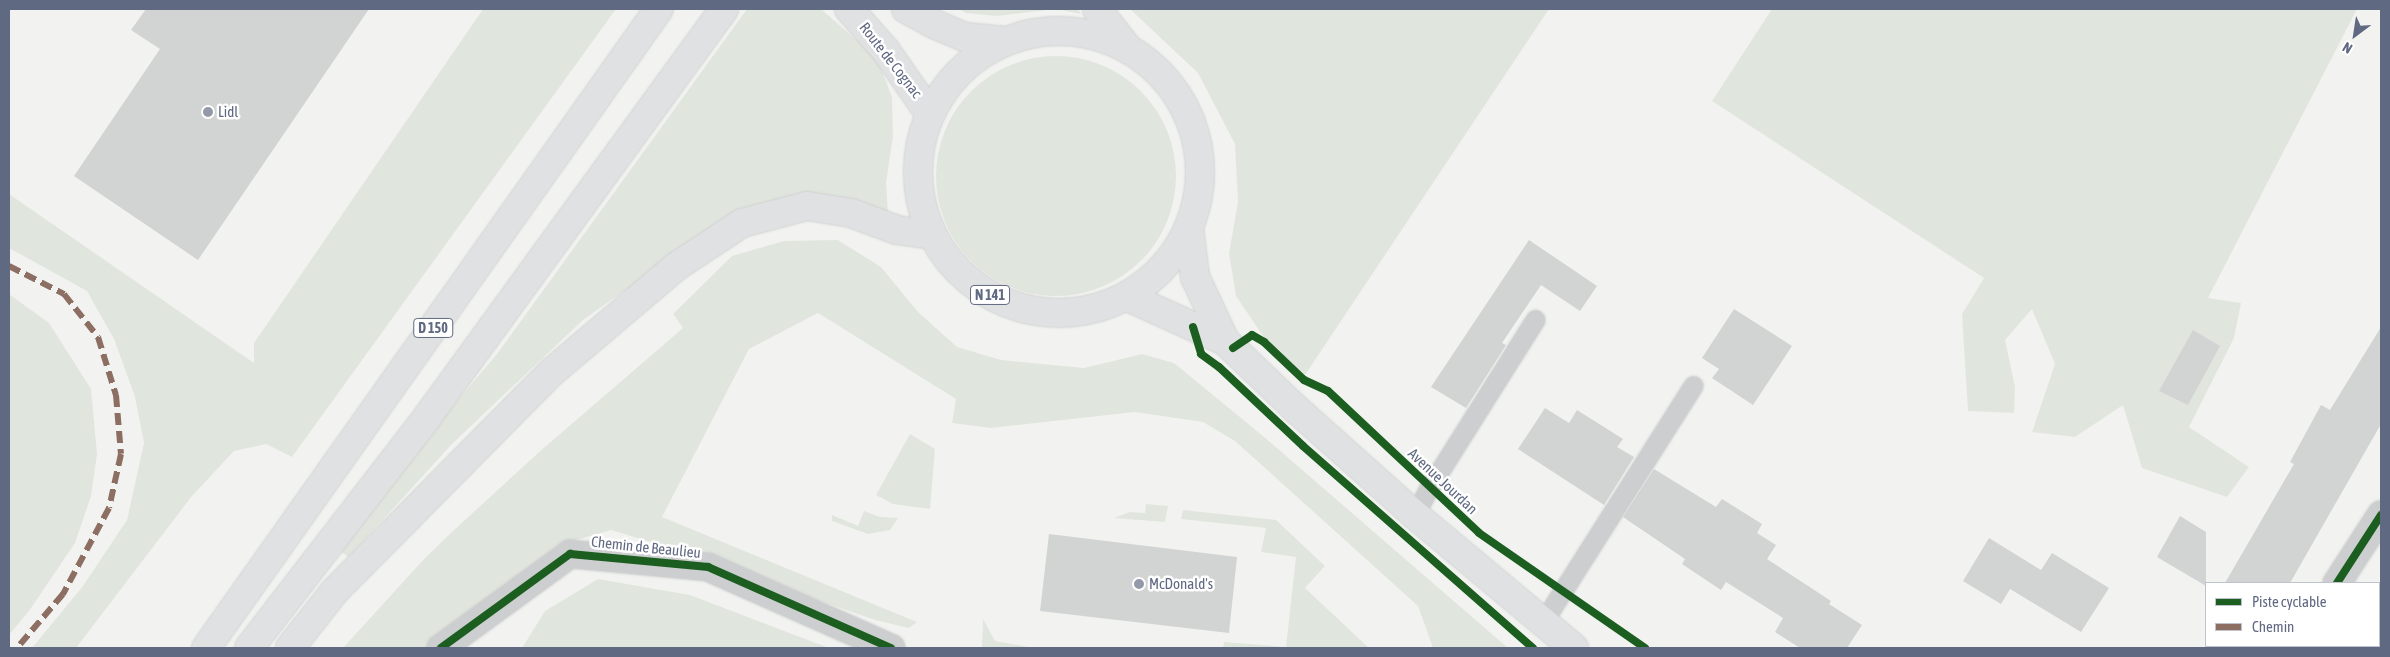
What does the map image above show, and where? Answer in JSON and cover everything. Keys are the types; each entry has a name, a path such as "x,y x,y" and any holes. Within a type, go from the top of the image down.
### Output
{"main road":[{"name":"D 150","path":"206,648 659,9"},
{"path":"249,648 428,416 724,9"},
{"name":"Route de Cognac","path":"849,9 886,51 930,114"},
{"name":"N 141","path":"906,9 934,24 965,37 1006,41"},
{"path":"1097,9 1129,50"},
{"name":"N 141","path":"1048,31 1089,34 1129,50 1163,76 1187,112 1200,153 1199,196 1189,228 1161,272 1128,297 1085,312 1039,313 996,299 959,272 932,235 921,206 918,174 920,144 930,114 949,83 955,77 975,58 1006,41 1048,31"},
{"path":"290,648 334,592 553,371 677,266 742,223 808,206 851,213 897,230 932,235"},
{"path":"1189,228 1195,277 1225,340"},
{"path":"1128,297 1225,340 1296,409 1415,515 1574,648"}],"street":[{"path":"2338,582 2381,515"},
{"name":"Chemin de Beaulieu","path":"441,648 570,554 708,567 891,648"}],"lane":[{"path":"1415,515 1429,488 1535,320"},
{"path":"1543,622 1693,386"}],"shaded area":[{"path":"483,9 616,9 292,457 266,444 234,451 192,496 76,648 32,648 83,586 127,520 144,443 135,397 114,339 87,291 9,248 9,194 254,363 254,343"},
{"path":"747,9 821,9 877,58 892,97 893,136 886,183 888,213 793,196 706,233 583,320 452,444 349,557 339,551 408,459 497,354"},
{"path":"958,9 1056,9 997,16 966,13"},
{"path":"1056,9 1078,9 1081,14"},
{"path":"1130,9 1549,9 1305,375 1263,336 1236,296 1229,253 1238,202 1235,144 1198,73"},
{"path":"1772,9 2357,9 2208,298 2241,303 2234,338 2189,427 2249,467 2227,497 2142,468 2123,405 2075,437 2032,432 2055,364 2032,309 2005,340 2015,387 2014,413 1968,411 1962,314 1984,278 1712,101"},
{"path":"1044,56 1068,56 1091,61 1113,70 1141,91 1156,109 1167,130 1174,153 1176,176 1174,199 1167,222 1156,243 1141,261 1113,282 1091,291 1068,296 1044,296 1021,291 999,282 980,269 963,252 950,233 941,211 936,188 936,164 941,141 950,119 963,100 980,83 999,70 1021,61"},
{"path":"838,240 881,267 918,312 957,347 1001,360 1084,368 1142,354 1174,363 1263,436 1508,648 1433,648 1418,606 1235,441 1203,422 1135,412 991,428 952,423 956,399 818,313 749,349 662,517 917,622 909,628 875,620 661,545 611,530 563,544 428,648 343,648 424,559 453,531 538,453 683,328 673,314 732,256 784,241"},
{"path":"9,294 49,323 91,389 97,454 91,496 75,543 29,611 9,635"},
{"path":"910,434 935,449 930,509 893,504 876,495"},
{"path":"1146,504 1168,506 1165,522 1114,518 1130,512 1145,513"},
{"path":"1183,510 1276,520 1325,566 1305,588 1369,648 1223,648 1224,642 1286,647 1296,557 1261,552 1266,528 1181,519"},
{"path":"864,511 880,517 898,518 890,530 868,534 832,521 832,515 858,526"},
{"path":"598,579 690,595 829,648 522,648 545,611"},
{"path":"983,619 995,641 1035,648 982,648"}],"building":[{"name":"Lidl","path":"146,9 369,9 198,260 74,176 160,49 131,30"},
{"path":"1529,240 1597,286 1580,311 1541,285 1502,343 1506,345 1466,408 1431,387"},
{"path":"1734,309 1792,346 1753,405 1712,378 1719,369 1702,358"},
{"path":"2381,327 2381,424 2291,582 2226,582 2294,464 2290,462 2321,405 2330,410"},
{"path":"2193,330 2220,346 2188,405 2159,391"},
{"path":"1545,408 1569,423 1577,410 1623,439 1617,447 1634,457 1604,505 1518,449"},
{"path":"1654,469 1716,507 1722,499 1762,524 1757,533 1776,545 1767,559 1831,601 1829,604 1862,625 1847,648 1800,648 1775,632 1783,618 1726,582 1721,590 1682,564 1685,559 1623,517"},
{"path":"2180,516 2206,532 2205,585 2157,557"},
{"name":"McDonald's","path":"1049,534 1237,557 1229,633 1040,611"},
{"path":"1989,538 2041,570 2052,553 2109,588 2081,632 2010,589 2001,604 1963,581"}],"marked path":[{"path":"9,266 64,294 98,337 116,395 121,454 109,508 63,594 17,648"}],"cycle path":[{"path":"1193,327 1201,354 1219,367 1303,446 1533,648"},
{"name":"Avenue Jourdan","path":"1233,348 1252,335 1264,342 1304,380 1328,391 1479,533 1645,648"},
{"path":"2338,582 2381,515"},
{"path":"441,648 570,554 708,567 891,648"}],"place":[{"name":"Lidl","path":"208,112"},
{"name":"McDonald's","path":"1139,584"}]}
